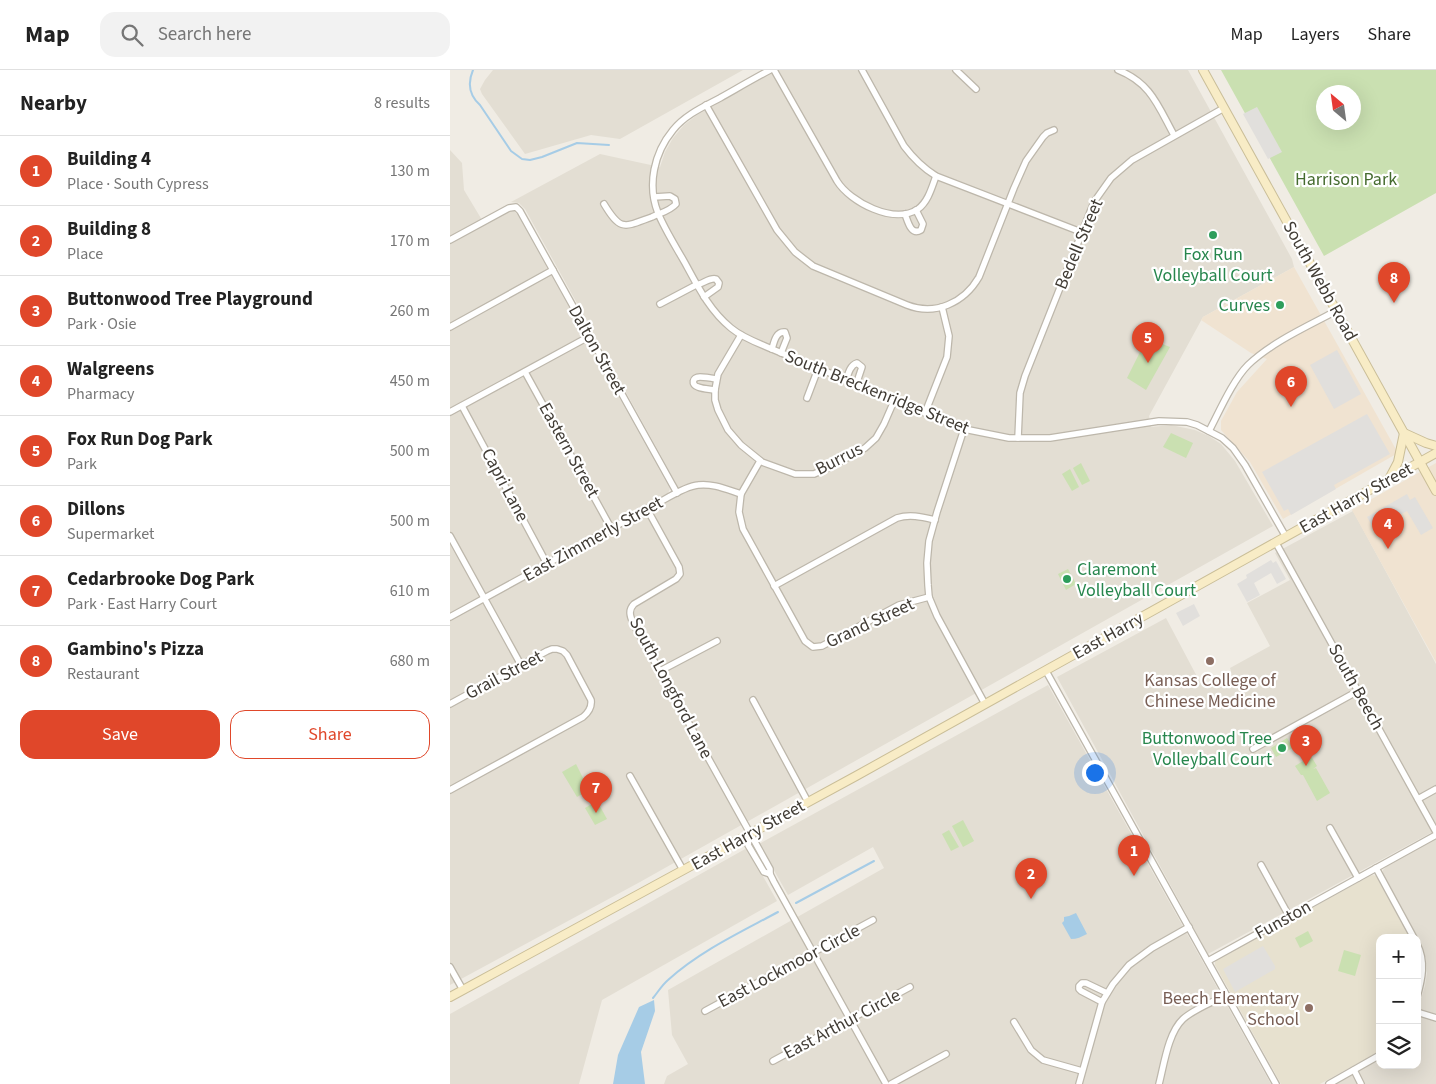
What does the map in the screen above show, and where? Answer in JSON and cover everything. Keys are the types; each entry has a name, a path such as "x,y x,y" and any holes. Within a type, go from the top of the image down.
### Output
{"main road":[{"name":"South Webb Road","path":"1203,70 1436,492"},
{"path":"1390,479 1398,462 1404,433 1436,446"},
{"name":"East Harry Street","path":"1276,543 1436,453"},
{"name":"East Harry","path":"1046,671 1276,543"},
{"name":"East Harry Street","path":"450,997 1046,671"}],"street":[{"name":"South Breckenridge Street","path":"770,70 689,115 676,126 668,136 659,154 653,178 654,197 659,214 696,285 719,316 731,328 781,353 964,429 1009,438 1050,438 1159,421 1187,422 1208,430 1222,438 1233,448 1245,465 1286,537"},
{"path":"774,70 837,182 843,190 856,200 892,214 905,214 916,210 926,199 936,176"},
{"path":"862,70 905,147 918,162 936,176 1082,232"},
{"path":"956,70 976,89"},
{"path":"1118,70 1131,76 1146,88 1158,103 1174,135"},
{"path":"706,105 777,230 794,252 813,266 912,307 927,309 942,307 959,300 976,283 1026,161 1043,137 1054,130"},
{"name":"Bedell Street","path":"1018,438 1020,393 1025,376 1094,202 1115,175 1132,160 1224,108"},
{"path":"604,204 614,219 622,224 633,224 659,214 674,207 676,204 676,200 672,197 654,197"},
{"name":"Dalton Street","path":"450,240 509,208 516,207 521,212 677,493"},
{"path":"905,214 912,230 918,232 923,225 916,210"},
{"path":"450,326 553,270"},
{"path":"660,304 712,278 718,280 718,287 704,297"},
{"path":"925,413 947,357 948,336 942,307"},
{"path":"1208,430 1233,386 1248,366 1271,347 1336,310"},
{"path":"772,349 778,333 785,332 787,338 781,353"},
{"name":"Burrus","path":"742,335 720,369 716,379 715,400 728,430 741,445 760,460 795,474 814,474 830,468 865,448 876,438 894,401"},
{"path":"450,412 590,336"},
{"path":"846,381 850,368 857,363 862,367 856,385"},
{"path":"807,398 818,369"},
{"name":"Eastern Street","path":"526,372 612,528"},
{"path":"715,390 696,386 694,380 699,377 716,379"},
{"name":"Capri Lane","path":"462,406 547,564"},
{"path":"964,429 935,520 928,552 927,574 930,597 937,616 985,704"},
{"path":"760,460 741,494 739,512 743,529 774,586 897,518 915,516 935,520"},
{"name":"East Zimmerly Street","path":"450,617 677,493 698,485 719,487 741,494"},
{"name":"South Longford Lane","path":"647,508 679,567 680,574 676,579 631,607 632,623 770,869 770,874 886,1084"},
{"path":"450,536 520,665"},
{"name":"South Beech","path":"1276,543 1436,833"},
{"name":"Grand Street","path":"774,586 805,641 813,647 822,646 899,605 930,597"},
{"path":"660,671 717,641"},
{"name":"Grail Street","path":"450,704 552,649 560,650 567,655 591,700 591,708 583,717 450,790"},
{"path":"1046,671 1276,1084"},
{"path":"1253,748 1358,691"},
{"path":"753,700 808,802"},
{"path":"630,776 683,870"},
{"path":"1418,799 1436,789"},
{"path":"1330,828 1358,878"},
{"path":"1412,934 1376,868 1436,833"},
{"path":"1261,865 1289,916"},
{"name":"Funston","path":"1208,961 1376,868"},
{"name":"East Lockmoor Circle","path":"705,1011 873,920"},
{"path":"1079,1084 1102,1002 1113,984 1129,965 1152,948 1189,927"},
{"path":"1421,954 1423,959 1421,981"},
{"path":"450,967 462,990"},
{"path":"1102,1002 1081,991 1079,989 1080,986 1086,982 1107,993"},
{"name":"East Arthur Circle","path":"773,1061 910,987"},
{"path":"1159,1084 1172,1035 1178,1025 1187,1016 1226,995"},
{"path":"1421,1013 1436,1018"},
{"path":"1014,1022 1031,1050 1043,1060 1082,1071"},
{"path":"891,1084 946,1054"},
{"path":"1329,1084 1376,1057"},
{"path":"1354,1070 1362,1084"}],"shaded area":[{"path":"493,70 743,70 620,139 591,135 525,154 480,89"},
{"path":"778,70 1188,70 1292,259 1294,267 1203,317 1149,416 1151,427 1171,425 1195,430 1221,444 1235,461 1273,526 640,882 450,985 450,620 678,495 676,483 525,209 519,203 511,202 600,154 660,167 665,152 673,138 684,125 697,115"},
{"path":"1257,107 1282,152 1268,159 1243,114"},
{"path":"450,150 462,163 464,190 485,225 511,211 517,214 670,489 664,496 450,613"},
{"path":"1294,267 1398,453 1283,519 1250,462 1221,430 1221,421 1237,392 1267,359 1251,353 1201,320 1203,317"},
{"path":"1337,350 1361,394 1334,409 1310,365"},
{"path":"1367,414 1390,454 1334,485 1336,489 1291,515 1288,509 1284,511 1262,472"},
{"path":"1436,463 1436,662 1352,510"},
{"path":"1407,494 1410,500 1415,497 1433,528 1421,535 1407,511 1374,529 1367,517"},
{"path":"1353,511 1436,664 1436,830 1208,954 1057,677 1166,618 1202,686 1231,671 1230,668 1270,646 1247,603 1290,580 1275,553"},
{"path":"1271,560 1273,563 1276,561 1286,579 1277,584 1271,573 1254,583 1260,595 1247,602 1237,584 1247,578 1246,575"},
{"path":"1194,604 1200,616 1183,626 1176,613"},
{"path":"1048,685 1271,1084 664,1084 667,1076 688,1064 672,1035 668,990 884,868 873,847 788,895 759,844"},
{"path":"1436,839 1436,1084 1337,1084 1376,1061 1376,1069 1421,1069 1421,998 1427,973 1426,959 1421,944 1421,934 1416,934 1383,874 1383,870"},
{"path":"747,848 777,901 602,1000 579,1084 450,1084 450,1014"},
{"name":"Beech Elementary School","path":"1370,876 1376,876 1408,934 1376,934 1376,1053 1320,1084 1281,1084 1215,962 1217,959"},
{"path":"1263,946 1275,969 1235,992 1223,969"}],"green space":[{"name":"Harrison Park","path":"1221,70 1436,70 1436,193 1324,256"},
{"path":"1147,338 1170,347 1146,390 1127,378"},
{"path":"1171,433 1193,443 1186,458 1163,447"},
{"path":"1081,463 1090,481 1082,485 1073,468"},
{"path":"1070,469 1079,487 1072,491 1062,474"},
{"name":"Claremont Volleyball Court","path":"1068,569 1076,584 1066,590 1058,574"},
{"name":"Buttonwood Tree Volleyball Court","path":"1287,738 1293,748 1276,757 1271,748"},
{"path":"1311,756 1317,766 1313,769 1316,768 1330,793 1317,801 1303,775 1295,766"},
{"path":"576,764 589,790 577,797 562,772"},
{"path":"597,801 607,819 595,825 585,808"},
{"path":"963,820 974,841 963,847 952,826"},
{"path":"949,830 959,847 951,851 942,834"},
{"path":"1308,931 1313,941 1300,948 1295,938"},
{"path":"1344,950 1361,955 1355,976 1338,971"}],"water":[{"path":"1076,913 1087,934 1071,939 1062,923 1064,917"},
{"path":"654,1000 655,1011 641,1052 645,1084 613,1084 618,1055 639,1007"}],"waterway":[{"path":"473,70 470,80 470,89 473,97 511,151 522,159 530,160 542,157 577,143 609,145"},
{"path":"796,903 874,861"},
{"path":"653,998 666,982 693,960 778,912"}],"place":[{"name":"Fox Run Volleyball Court","path":"1213,235"},
{"name":"Gambino's Pizza","path":"1394,303"},
{"name":"Curves","path":"1280,305"},
{"name":"Fox Run Dog Park","path":"1148,363"},
{"name":"Dillons","path":"1291,407"},
{"name":"Walgreens","path":"1388,549"},
{"name":"Claremont Volleyball Court","path":"1067,579"},
{"name":"Kansas College of Chinese Medicine","path":"1210,661"},
{"name":"Buttonwood Tree Volleyball Court","path":"1282,748"},
{"name":"Buttonwood Tree Playground","path":"1306,766"},
{"name":"Cedarbrooke Dog Park","path":"596,813"},
{"name":"Building 4","path":"1134,876"},
{"name":"Building 8","path":"1031,899"},
{"name":"Beech Elementary School","path":"1309,1008"}]}
